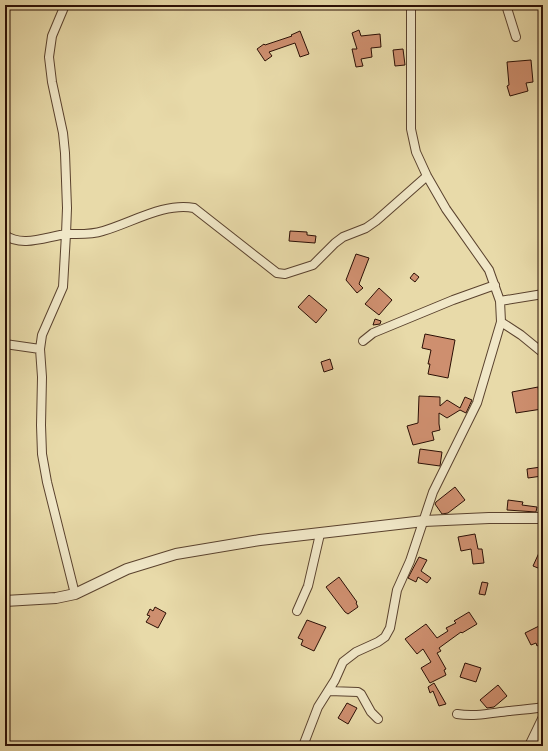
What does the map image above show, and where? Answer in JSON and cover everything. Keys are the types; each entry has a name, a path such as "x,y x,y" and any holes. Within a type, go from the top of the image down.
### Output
{"street":[{"path":"64,5 52,36 49,57 52,82 63,133 65,153 67,208 63,287 42,335 40,349 42,454 47,482 75,594"},
{"path":"303,746 318,707 329,691 343,662 356,652 378,642 385,637 390,628 397,590 410,562 433,492 477,403 501,322 500,301 489,270 446,209 426,176 416,152 411,129 411,5"},
{"path":"506,5 516,37"},
{"path":"5,234 10,238 20,240 66,234 91,234 116,227 148,215 186,206 194,208 277,273 285,274 313,265 343,237 366,228 376,221 426,176"},
{"path":"364,341 373,333 453,300 495,285"},
{"path":"500,301 543,294"},
{"path":"501,322 521,335 543,353"},
{"path":"5,344 40,349"},
{"path":"5,601 56,598 75,594 127,569 176,554 260,540 424,521 489,518 543,518"},
{"path":"297,611 308,586 320,534"},
{"path":"329,691 358,692 361,694 371,712 378,719"},
{"path":"457,714 466,716 484,715 543,707"},
{"path":"530,746 543,719"}],"building":[{"path":"359,30 361,36 380,34 381,47 371,48 372,57 361,59 363,66 356,67 352,49 357,49 352,33"},
{"path":"300,31 309,54 300,57 295,43 269,52 272,56 265,61 257,49 264,44 265,45 292,36 291,35"},
{"path":"403,49 405,65 395,66 393,50"},
{"path":"531,60 533,82 526,83 528,91 510,96 507,86 509,85 507,62"},
{"path":"290,231 307,232 307,235 316,236 315,243 289,241"},
{"path":"356,254 369,258 359,284 363,288 357,293 346,280"},
{"path":"414,273 419,277 415,282 410,278"},
{"path":"379,288 392,300 379,315 365,304"},
{"path":"309,295 327,310 316,323 298,307"},
{"path":"375,319 381,321 380,324 373,325"},
{"path":"425,334 455,340 448,378 428,374 430,364 428,364 431,350 422,348"},
{"path":"330,359 333,369 324,372 321,362"},
{"path":"538,387 542,409 516,413 512,392"},
{"path":"419,396 440,397 440,406 447,400 460,408 465,397 472,400 466,413 460,410 447,418 439,413 440,430 432,432 434,440 413,445 407,426 418,423"},
{"path":"420,449 442,452 440,466 418,463"},
{"path":"541,467 542,476 528,478 527,469"},
{"path":"455,487 465,500 448,513 442,514 435,504"},
{"path":"508,500 523,502 522,505 537,507 536,512 507,510"},
{"path":"475,534 478,549 482,549 484,563 473,564 471,549 461,551 458,537"},
{"path":"543,544 543,570 533,566"},
{"path":"419,557 427,560 421,571 431,578 427,583 418,577 416,582 408,578"},
{"path":"339,577 357,602 358,607 348,614 326,587"},
{"path":"482,582 488,583 485,595 479,594"},
{"path":"155,607 166,613 158,628 146,622 150,616 147,615 150,609 153,611"},
{"path":"469,612 477,624 462,633 461,632 439,648 441,651 437,653 446,669 444,670 446,675 430,683 421,668 431,662 423,649 417,654 405,639 426,624 437,638 448,631 446,628 456,623 454,621"},
{"path":"307,620 326,627 314,651 301,645 303,640 298,638"},
{"path":"543,624 543,643 537,646 536,643 531,645 525,633"},
{"path":"465,663 481,668 476,682 460,677"},
{"path":"434,683 446,704 439,706 433,691 430,693 428,687"},
{"path":"498,685 507,696 494,707 487,708 480,700"},
{"path":"347,703 357,708 348,724 338,718"}]}
